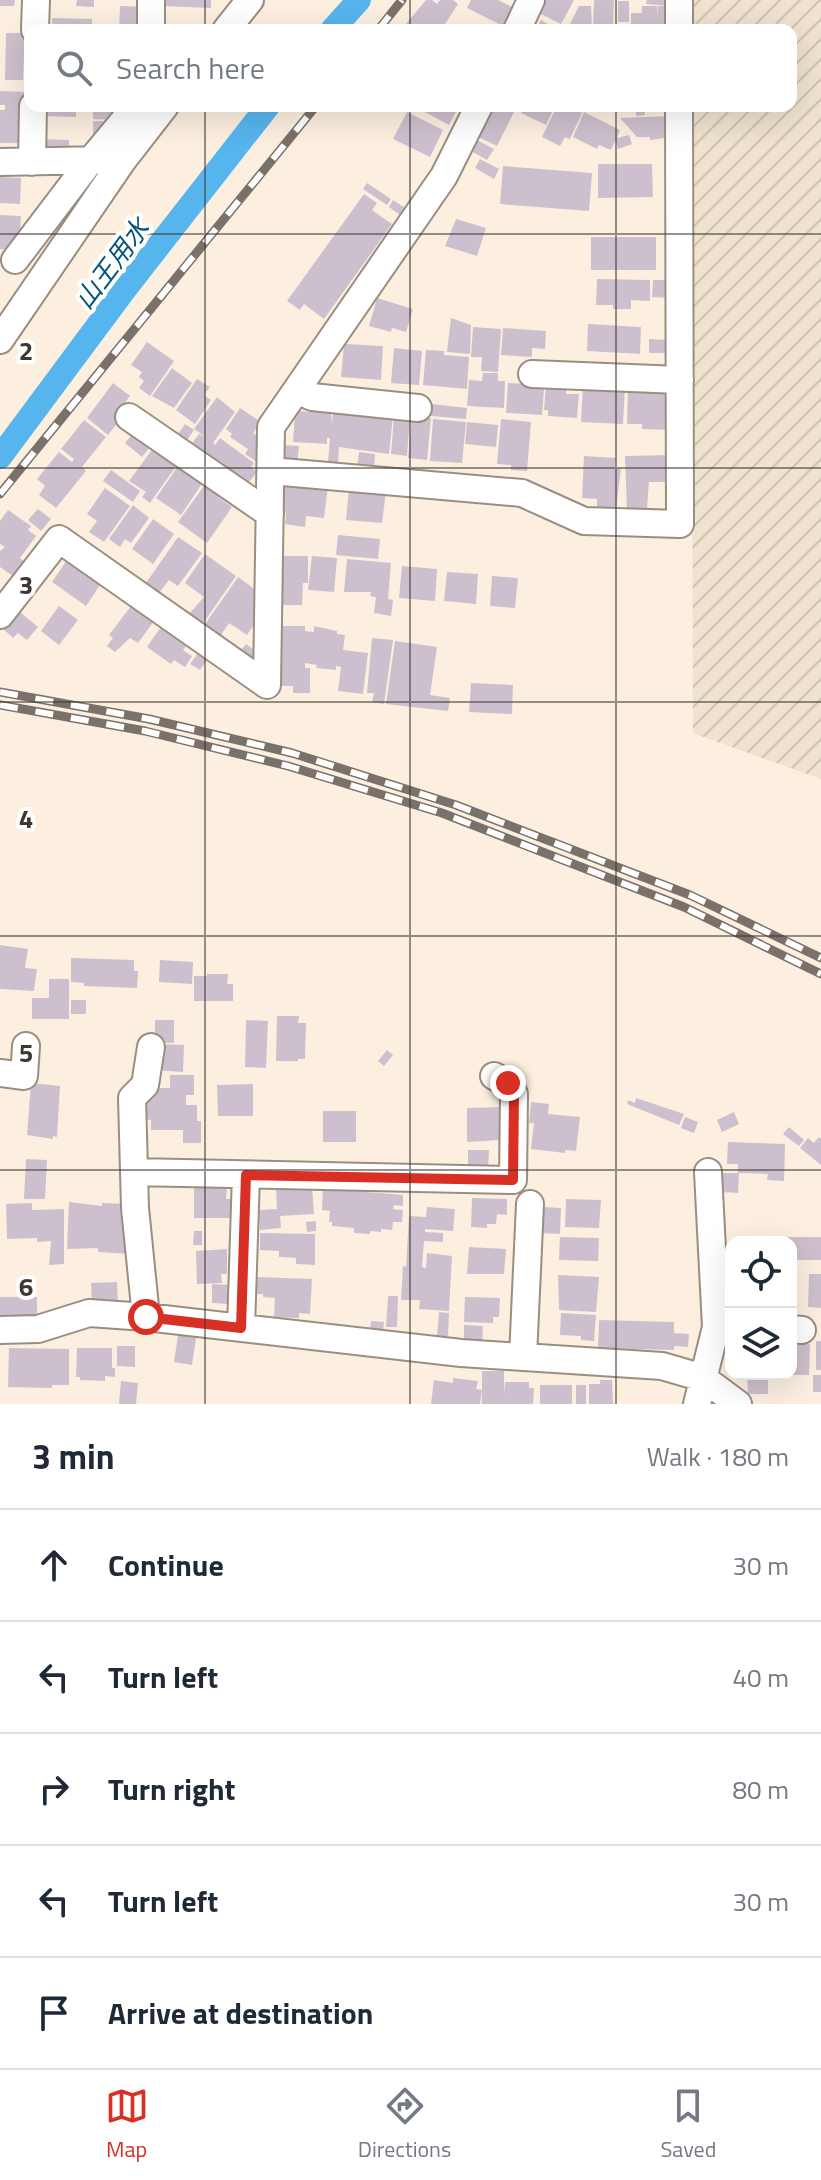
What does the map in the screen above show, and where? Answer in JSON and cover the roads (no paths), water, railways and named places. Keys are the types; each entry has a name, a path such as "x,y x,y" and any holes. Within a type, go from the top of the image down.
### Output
{"street":[{"path":"35,24 36,0"},
{"path":"151,0 151,24"},
{"path":"231,24 250,0"},
{"path":"520,24 531,0"},
{"path":"679,0 679,24"},
{"path":"32,162 33,112"},
{"path":"15,260 131,112"},
{"path":"0,340 123,160 160,112"},
{"path":"0,615 59,539 267,685 271,427 444,176 476,112"},
{"path":"271,471 522,493 584,521 680,524 679,112"},
{"path":"0,162 123,160"},
{"path":"532,374 680,380"},
{"path":"297,390 312,397 418,408"},
{"path":"129,417 270,514"},
{"path":"0,1073 24,1076 26,1046"},
{"path":"146,1317 134,1172 132,1098 145,1085 151,1047"},
{"path":"134,1172 513,1180 514,1094 508,1083 494,1076"},
{"path":"700,1391 724,1327 708,1172"},
{"path":"241,1328 246,1175"},
{"path":"523,1357 530,1204"},
{"path":"0,1330 38,1329 89,1313 461,1353 662,1366 700,1391 738,1404"}],"waterway":[{"name":"山王用水","path":"337,24 359,0"},
{"name":"山王用水","path":"0,457 125,289 263,112"}],"railway":[{"path":"383,24 402,0"},
{"path":"0,494 311,112"},
{"path":"0,692 149,719 292,753 456,805 690,895 821,958"},
{"path":"0,705 145,731 288,766 442,813 684,907 821,974"}]}
